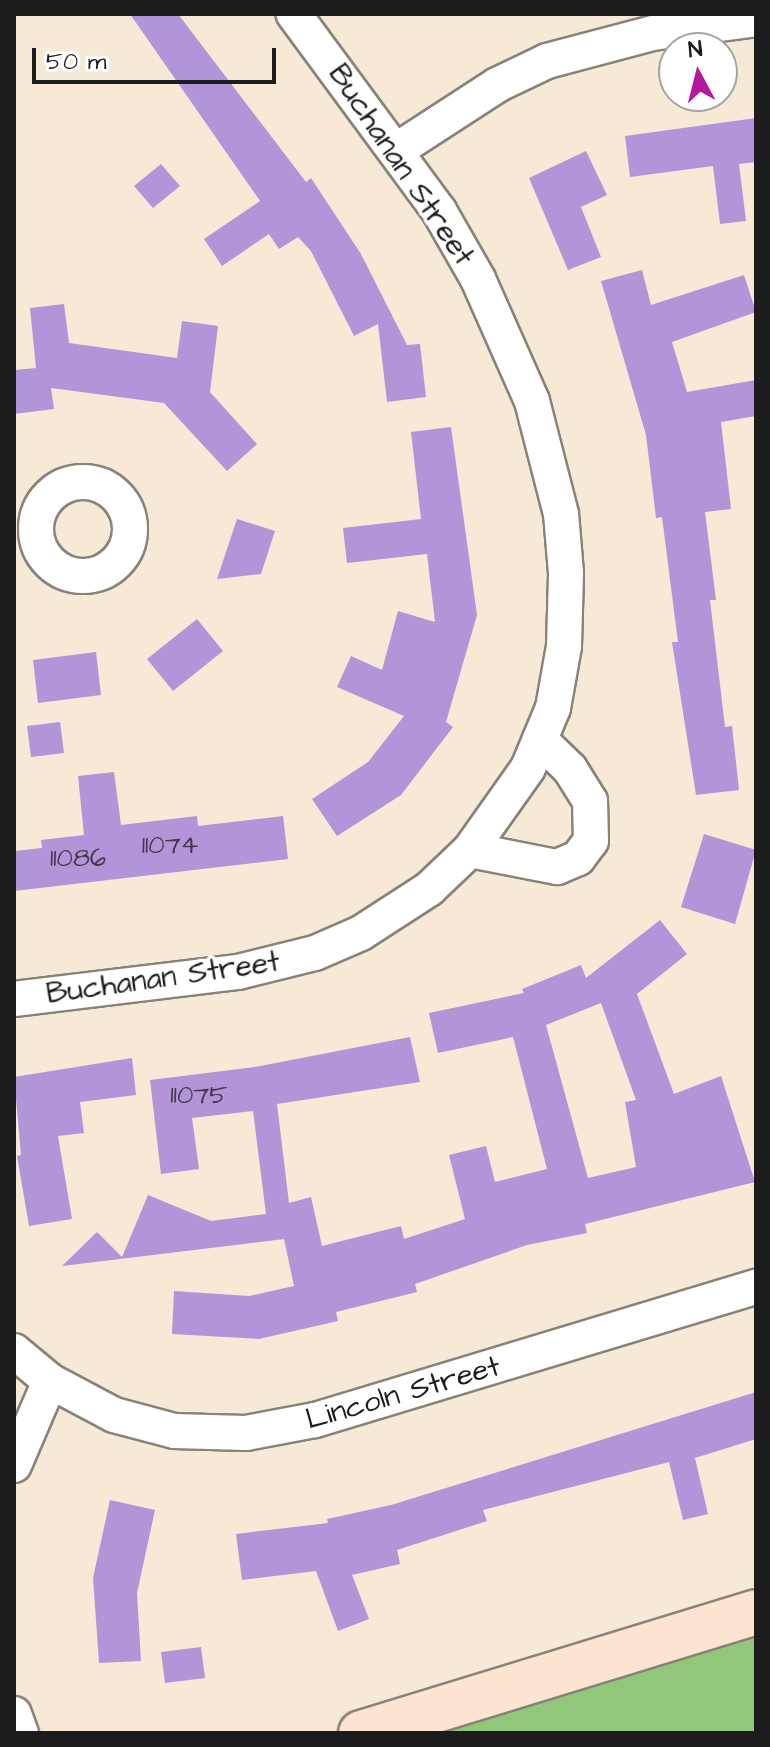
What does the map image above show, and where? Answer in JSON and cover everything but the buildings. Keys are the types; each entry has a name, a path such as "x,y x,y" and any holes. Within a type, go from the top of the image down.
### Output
{"street":[{"name":"Buchanan Street","path":"14,999 238,972 315,953 394,915 470,850 502,811 540,740 553,708 564,646 566,573 546,443 478,279 397,150 294,14"},
{"path":"397,150 497,85 547,61 653,33 756,19"},
{"path":"470,850 557,867 578,858 591,841 590,801 570,769 540,740"},
{"name":"Lincoln Street","path":"14,1351 50,1381 83,1401 139,1424 210,1433 281,1428 756,1287"},
{"path":"14,1465 50,1381"},
{"path":"361,1733 756,1612"},
{"path":"14,1714 21,1733"}],"green space":[{"path":"756,1637 756,1733 427,1733"}]}
